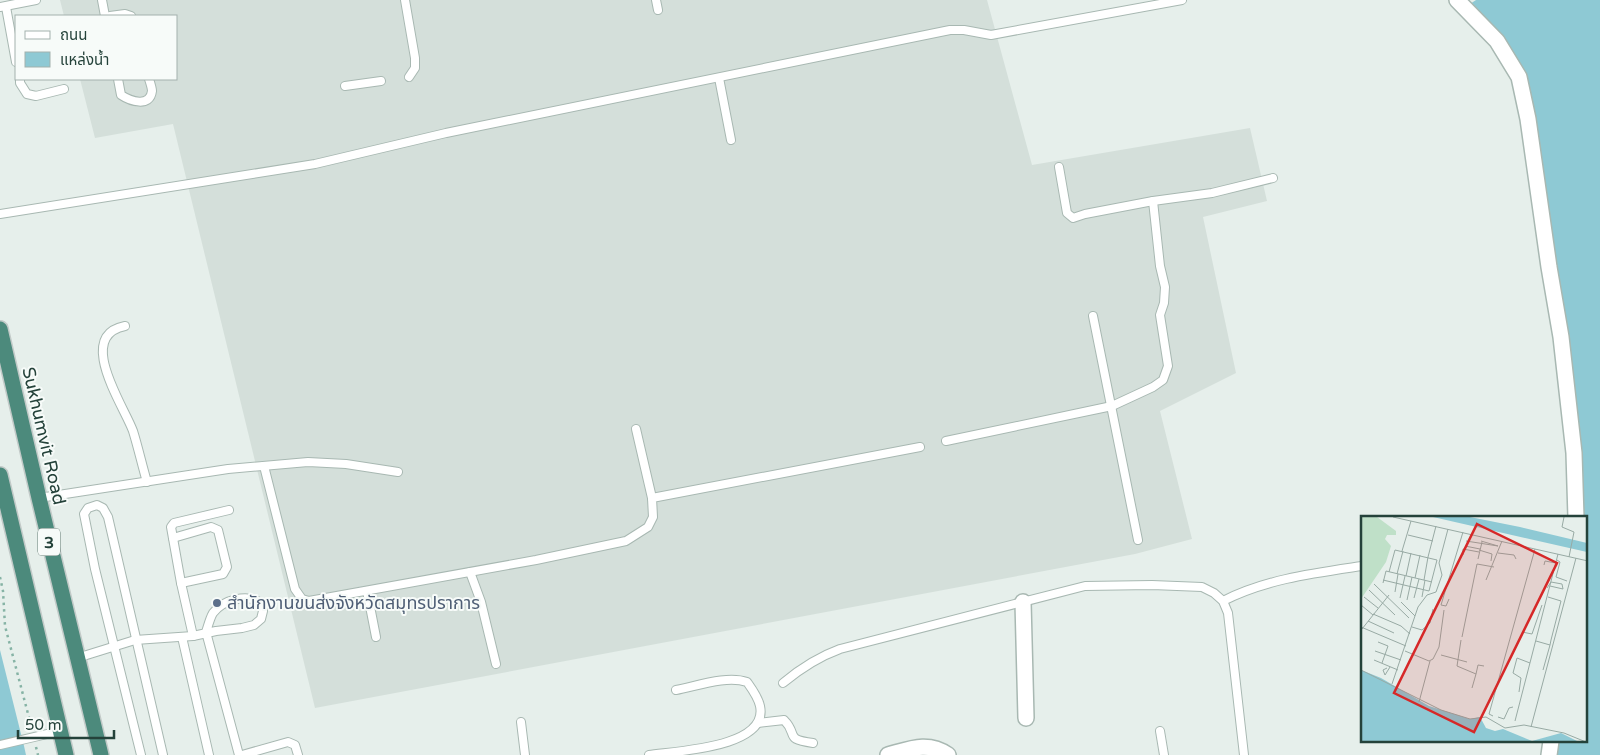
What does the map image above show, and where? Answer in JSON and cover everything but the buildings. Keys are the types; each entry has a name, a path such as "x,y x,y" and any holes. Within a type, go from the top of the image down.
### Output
{"highway":[{"name":"Sukhumvit Road","path":"0,329 101,755"},
{"name":"3","path":"0,476 66,755"}],"street":[{"path":"1457,0 1497,41 1519,77 1528,119 1561,337 1574,452 1576,516"},
{"path":"1023,602 1026,718"},
{"path":"1549,755 1551,742"},
{"path":"888,755 915,748 932,747 948,755"}],"lane":[{"path":"15,58 3,7 36,0"},
{"path":"102,0 105,15"},
{"path":"405,0 415,58 415,68 409,77"},
{"path":"656,0 658,10"},
{"path":"0,214 315,164 446,133 950,30 964,30 991,35 1182,0"},
{"path":"719,78 732,140"},
{"path":"20,80 27,94 36,96 64,89"},
{"path":"118,80 122,95 129,101 141,102 149,98 152,91 149,80"},
{"path":"345,86 381,81"},
{"path":"1059,167 1067,213 1073,218 1153,201 1212,193 1273,178"},
{"path":"946,441 1112,406 1153,387 1163,380 1168,366 1160,315 1164,304 1165,287 1160,266 1153,201"},
{"path":"1093,316 1138,540"},
{"path":"125,326 117,328 106,338 102,351 111,387 132,429 147,482"},
{"path":"264,466 295,589 302,599 309,601 536,560 626,541 648,527 653,517 652,498 636,428"},
{"path":"652,498 920,447"},
{"path":"39,498 228,469 264,466 325,462 398,472"},
{"path":"141,755 95,569 84,514 88,508 97,505 103,508 108,517 135,640 164,755"},
{"path":"193,636 170,529 174,523 229,510"},
{"path":"172,538 211,527 218,530 227,567 223,574 181,583"},
{"path":"1223,601 1252,588 1303,575 1361,566"},
{"path":"470,572 481,602 496,664"},
{"path":"783,683 803,666 823,655 840,649 1084,586 1152,585 1202,587 1214,593 1223,601 1228,613 1244,755"},
{"path":"367,591 376,637"},
{"path":"78,658 135,640 193,636 206,632 254,625 261,619 263,611 261,603 255,599 246,598 221,605 212,614 206,632 240,755 288,742 295,745 298,755"},
{"path":"182,637 210,755"},
{"path":"676,690 728,680 738,679 747,682 760,708 758,723"},
{"path":"649,755 710,747 745,735 758,723 784,720 794,738 798,741 813,744"},
{"path":"521,722 525,755"},
{"path":"0,745 60,731"},
{"path":"1160,732 1164,755"}],"path":[{"path":"0,576 4,591 5,626 31,738 38,755"}],"shaded area":[{"path":"60,0 987,0 1032,165 1250,128 1267,201 1203,217 1236,373 1160,411 1192,539 1135,554 315,708 173,124 95,138 80,80 178,80 178,15 64,15"}],"water":[{"path":"1476,0 1600,0 1600,755 1549,755 1551,742 1588,742 1588,516 1574,516 1573,445 1519,77 1464,8"},
{"path":"0,650 24,746 26,755 0,755"}],"place":[{"name":"สำนักงานขนส่งจังหวัดสมุทรปราการ","path":"217,603"}]}
